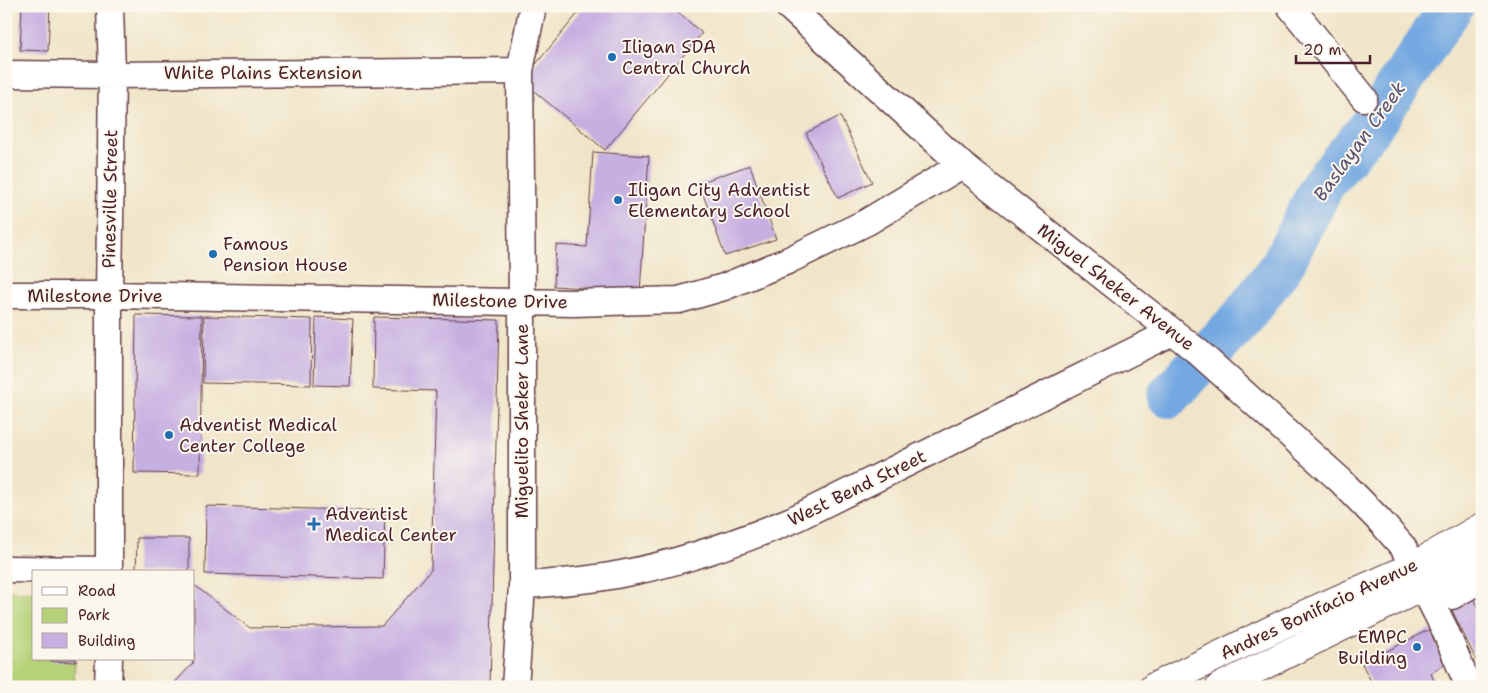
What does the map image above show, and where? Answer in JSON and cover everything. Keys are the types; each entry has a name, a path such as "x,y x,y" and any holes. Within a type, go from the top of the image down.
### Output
{"highway":[{"name":"Andres Bonifacio Avenue","path":"1220,687 1417,577 1482,527"},
{"name":"Andres Bonifacio Avenue","path":"1154,687 1296,618 1482,555"}],"street":[{"name":"Pinesville Street","path":"109,570 109,295 112,75 110,6"},
{"name":"Miguelito Sheker Lane","path":"515,687 522,586 520,71 534,6"},
{"name":"Miguel Sheker Avenue","path":"788,6 962,165 1198,351 1340,480 1403,548 1444,628 1469,687"},
{"path":"1290,6 1364,98"},
{"name":"White Plains Extension","path":"6,74 112,75 520,71"},
{"name":"Milestone Drive","path":"6,295 574,303 679,300 724,287 787,261 867,222 962,165"},
{"name":"West Bend Street","path":"522,586 621,574 693,557 756,535 792,520 1172,332"},
{"path":"6,569 58,570"},
{"path":"1452,596 1482,580"},
{"path":"108,687 109,660"}],"green space":[{"path":"6,591 32,592 32,660 75,660 74,687 6,687"}],"building":[{"path":"22,6 50,6 48,51 20,50"},
{"name":"Iligan SDA Central Church","path":"584,6 670,6 702,33 605,150 522,81"},
{"path":"840,116 872,182 838,198 806,133"},
{"name":"Iligan City Adventist Elementary School","path":"593,152 649,156 640,292 554,286 556,245 587,247"},
{"path":"750,165 776,239 725,256 699,183"},
{"path":"136,315 202,316 200,474 134,473"},
{"path":"204,316 312,319 311,385 203,383"},
{"path":"316,317 353,319 350,386 314,385"},
{"path":"374,317 499,320 490,687 171,687 194,662 192,660 195,660 195,586 250,628 382,626 431,570 436,391 373,389"},
{"path":"206,506 385,511 383,579 205,574"},
{"path":"137,538 189,538 189,570 136,570"},
{"path":"1472,594 1482,615 1482,672 1450,606"},
{"name":"EMPC Building","path":"1430,629 1445,664 1431,673 1436,687 1374,687 1362,664"},
{"path":"76,660 76,662 51,661"}],"waterway":[{"name":"Baslayan Creek","path":"1169,396 1243,317 1282,265 1323,184 1374,122 1452,6"}],"place":[{"name":"Iligan SDA Central Church","path":"612,57"},
{"name":"Iligan City Adventist Elementary School","path":"618,200"},
{"name":"Famous Pension House","path":"213,254"},
{"name":"Adventist Medical Center College","path":"169,435"},
{"name":"Adventist Medical Center","path":"314,524"},
{"name":"EMPC Building","path":"1417,647"}]}
